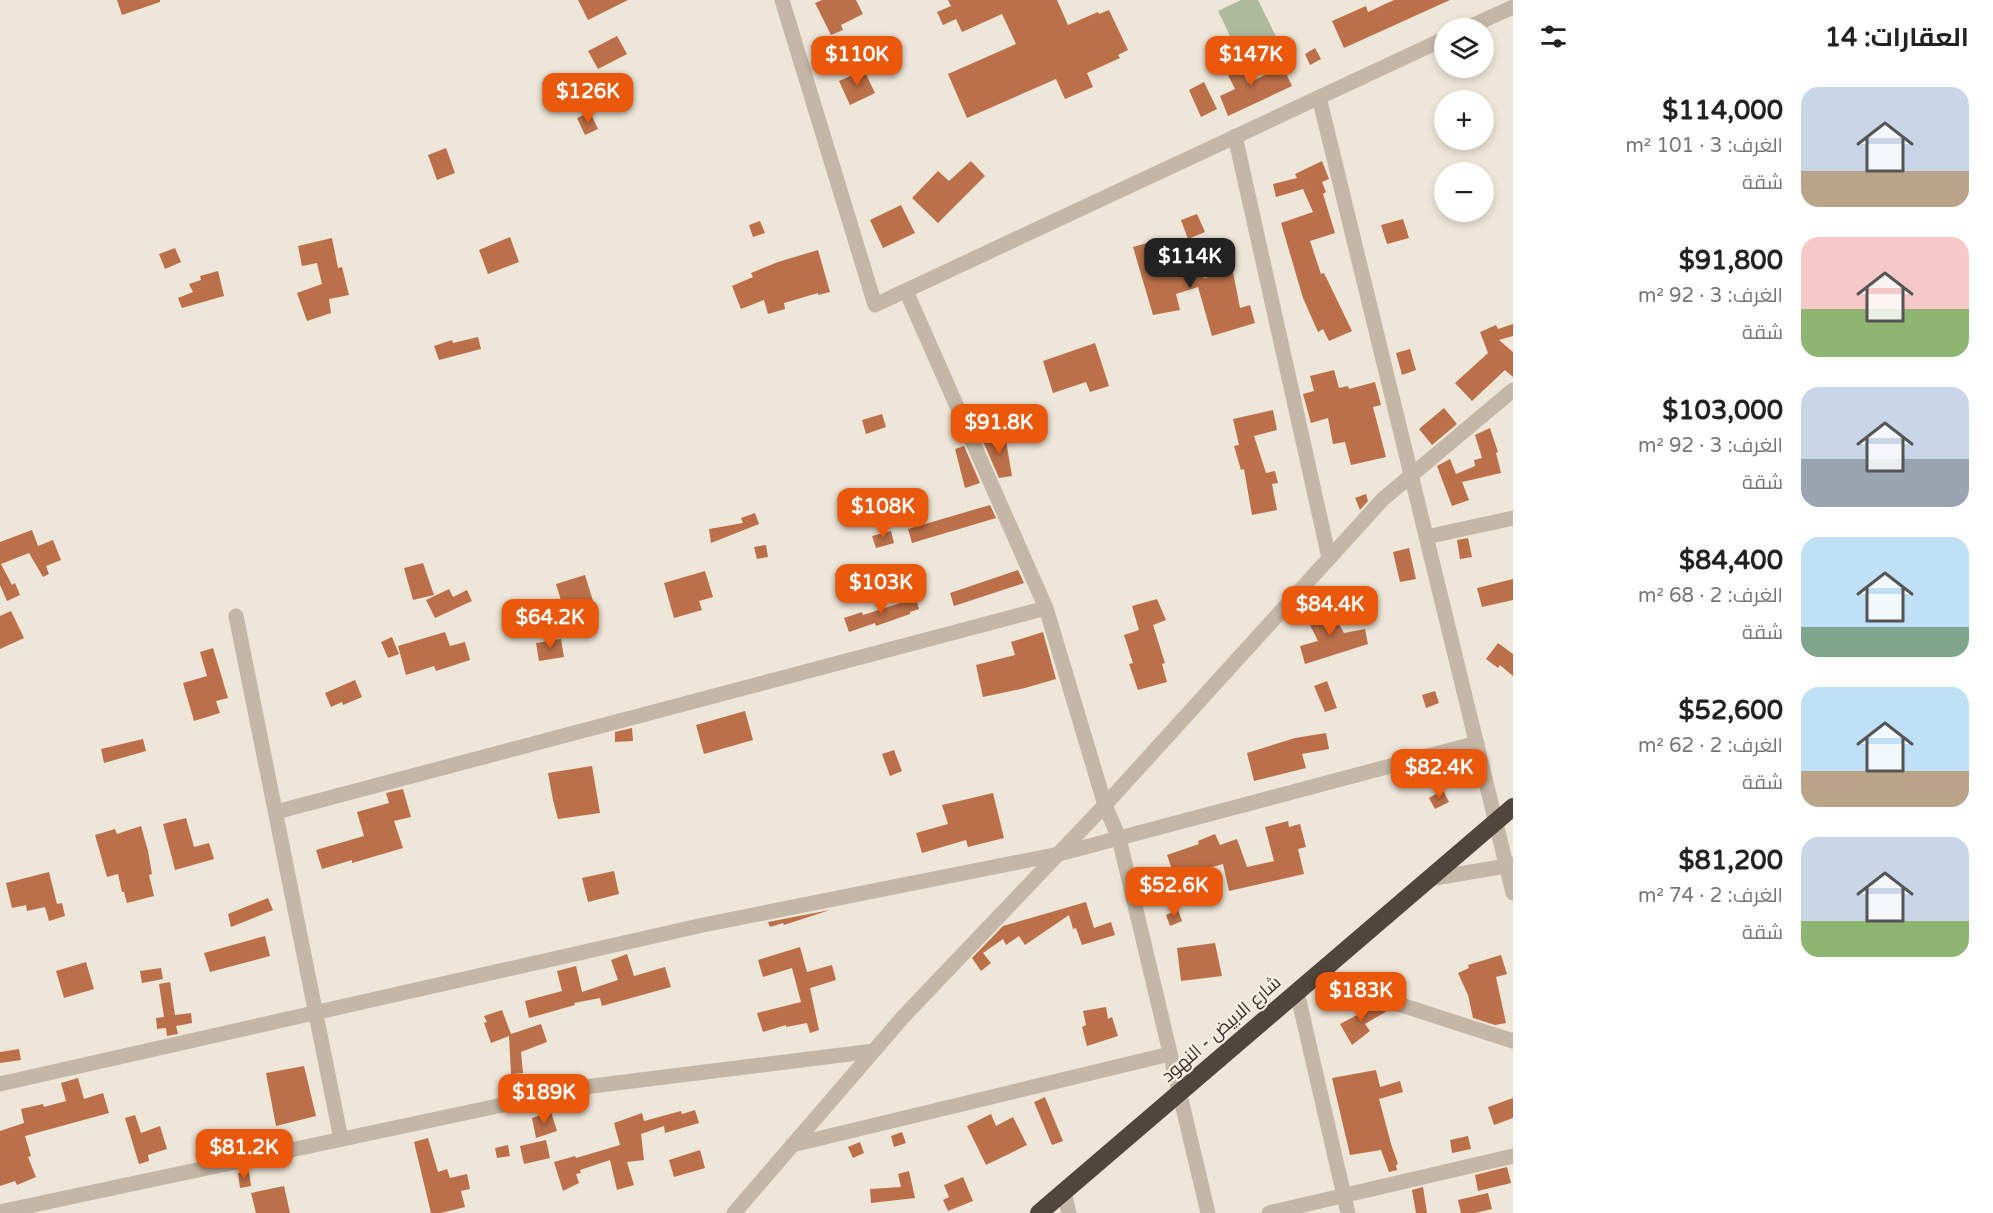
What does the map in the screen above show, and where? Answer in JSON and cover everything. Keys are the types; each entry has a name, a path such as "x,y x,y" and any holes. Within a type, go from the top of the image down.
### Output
{"highway":[{"name":"شارع الابيض - النهود","path":"1040,1213 1513,807"}],"street":[{"path":"782,0 875,305 1434,44"},
{"path":"1489,18 1513,7"},
{"path":"1319,97 1496,822 1510,865 1513,894"},
{"path":"1235,136 1329,558"},
{"path":"906,291 1046,608 1105,805 1119,838 1208,1213"},
{"path":"734,1213 903,1017 1105,805 1383,499 1513,390"},
{"path":"1495,405 1513,399"},
{"path":"1426,537 1513,518"},
{"path":"276,812 1046,608"},
{"path":"236,616 341,1139"},
{"path":"0,1084 703,925 1059,854 1477,743"},
{"path":"1429,879 1510,865"},
{"path":"1314,977 1513,1041"},
{"path":"1297,992 1348,1213"},
{"path":"0,1212 592,1086 874,1051"},
{"path":"792,1145 1170,1054"},
{"path":"1269,1213 1513,1156"},
{"path":"1064,1192 1069,1213"}],"green space":[{"path":"1241,0 1258,0 1284,53 1247,71 1218,11"}],"building":[{"path":"117,0 160,0 160,2 122,15"},
{"path":"578,0 628,0 588,20"},
{"path":"822,0 856,0 863,14 841,25 843,30 831,35 815,3"},
{"path":"948,0 1057,0 1068,25 1098,12 1099,14 1109,10 1128,50 1118,55 1120,58 1087,73 1093,87 1065,99 1056,79 967,118 948,74 1016,44 1002,14 962,32 956,19 943,25 937,12 951,6"},
{"path":"1394,0 1450,0 1344,48 1332,21 1366,6 1368,12"},
{"path":"617,36 627,54 598,69 588,51"},
{"path":"1315,48 1321,59 1310,65 1305,54"},
{"path":"1235,56 1248,83 1283,67 1292,86 1228,116 1220,96 1235,89 1222,63"},
{"path":"864,70 875,93 850,105 839,81"},
{"path":"1204,82 1217,109 1201,117 1189,90"},
{"path":"590,112 598,129 585,135 577,118"},
{"path":"446,148 455,173 437,180 428,155"},
{"path":"971,161 985,176 938,223 912,198 938,171 949,181"},
{"path":"1322,161 1329,179 1322,182 1326,192 1323,194 1335,233 1310,241 1321,274 1324,273 1352,331 1329,341 1323,329 1318,332 1303,298 1281,223 1313,212 1303,189 1276,197 1273,184 1297,178 1295,174"},
{"path":"901,205 915,233 883,248 870,220"},
{"path":"1197,214 1205,232 1188,239 1181,220"},
{"path":"1403,219 1409,238 1387,244 1381,225"},
{"path":"760,221 765,233 753,237 749,225"},
{"path":"510,237 519,262 488,274 479,250"},
{"path":"332,238 338,268 342,267 349,295 329,299 331,313 307,321 297,293 322,284 317,263 302,266 298,246"},
{"path":"1161,239 1178,274 1200,266 1204,278 1233,272 1240,308 1250,305 1255,323 1212,336 1198,287 1176,294 1180,310 1153,315 1133,247"},
{"path":"175,248 181,262 165,269 159,254"},
{"path":"818,250 830,292 818,295 818,293 784,303 785,309 768,314 764,300 741,309 732,286 753,277 751,273"},
{"path":"218,271 224,296 182,308 178,298 193,292 189,284 201,280 200,276"},
{"path":"1513,324 1513,336 1499,340 1513,352 1513,377 1505,370 1472,401 1455,383 1488,353 1480,332 1496,325 1498,329"},
{"path":"478,337 481,349 439,360 434,346 452,340 453,343"},
{"path":"1095,343 1109,386 1090,392 1086,382 1053,393 1043,361"},
{"path":"1410,349 1416,370 1402,375 1396,353"},
{"path":"1334,370 1339,388 1348,386 1349,389 1375,382 1381,405 1373,407 1386,457 1351,465 1345,442 1333,444 1328,418 1311,423 1303,394 1314,391 1310,376"},
{"path":"1444,408 1457,424 1432,445 1419,429"},
{"path":"1273,410 1277,430 1254,436 1266,473 1275,471 1278,483 1272,484 1277,510 1252,515 1244,469 1241,470 1234,446 1239,445 1233,419"},
{"path":"882,414 886,427 866,434 862,420"},
{"path":"1490,428 1498,452 1496,453 1501,473 1462,482 1469,500 1452,506 1437,466 1450,459 1456,474 1475,466 1474,460 1482,458 1475,435"},
{"path":"1005,435 1012,476 999,478 982,439"},
{"path":"964,446 980,483 965,488 955,449"},
{"path":"1366,494 1368,501 1360,510 1355,498"},
{"path":"990,505 996,518 912,543 908,529"},
{"path":"755,513 759,524 711,543 709,529 743,523 741,518"},
{"path":"32,530 38,546 53,540 61,560 46,566 49,574 43,577 29,553 1,564 12,585 15,583 20,595 7,601 0,585 0,542"},
{"path":"891,531 894,543 876,548 872,536"},
{"path":"1468,538 1472,557 1460,559 1457,540"},
{"path":"766,545 768,557 757,559 754,547"},
{"path":"1409,548 1416,579 1400,582 1393,552"},
{"path":"423,563 434,595 413,600 404,568"},
{"path":"1018,570 1024,583 954,606 950,593"},
{"path":"705,571 713,597 699,601 702,610 674,618 664,583"},
{"path":"585,575 597,614 568,623 556,584"},
{"path":"1513,579 1513,600 1482,607 1477,588"},
{"path":"449,589 453,597 467,590 472,601 435,618 426,600"},
{"path":"916,598 919,609 910,614 876,626 875,623 849,632 844,618 862,612 863,615"},
{"path":"1157,599 1166,620 1153,625 1165,663 1162,664 1167,682 1138,690 1129,664 1133,663 1124,635 1139,630 1132,606"},
{"path":"1329,606 1344,633 1365,629 1368,644 1305,664 1300,646 1318,641 1306,617"},
{"path":"11,611 24,638 0,649 0,616"},
{"path":"445,632 450,646 465,642 470,660 436,671 434,666 406,675 398,646"},
{"path":"1043,632 1056,679 983,697 976,665 1015,655 1011,642"},
{"path":"392,637 399,654 388,658 381,642"},
{"path":"561,639 564,657 539,661 536,643"},
{"path":"1498,643 1513,654 1513,676 1500,665 1498,668 1486,659"},
{"path":"213,648 228,698 216,701 220,713 194,721 183,683 207,676 200,652"},
{"path":"355,680 362,697 331,707 325,693"},
{"path":"1327,681 1337,708 1325,712 1314,686"},
{"path":"1435,691 1439,703 1426,708 1422,695"},
{"path":"745,711 753,740 704,754 696,725"},
{"path":"632,728 633,741 615,742 615,732"},
{"path":"1326,733 1329,749 1302,754 1306,768 1254,781 1247,753 1295,738"},
{"path":"143,739 146,751 104,763 101,749"},
{"path":"894,750 902,771 890,776 882,754"},
{"path":"592,766 600,813 558,819 548,773"},
{"path":"403,789 411,817 394,821 403,848 322,869 316,850 364,836 357,812 389,803 386,793"},
{"path":"1443,790 1449,802 1435,809 1429,798"},
{"path":"993,793 1004,838 968,847 966,840 922,853 916,833 948,824 942,805"},
{"path":"186,818 194,847 209,843 214,859 175,870 163,824"},
{"path":"1288,821 1289,827 1300,824 1306,847 1298,849 1304,874 1229,891 1223,864 1175,878 1167,855 1199,844 1198,841 1215,834 1220,845 1237,839 1247,867 1274,861 1265,827"},
{"path":"141,826 148,851 152,874 149,875 154,896 127,903 118,874 107,877 95,835 115,829 117,834"},
{"path":"614,871 619,894 588,902 582,878"},
{"path":"49,872 57,904 62,903 65,916 49,921 45,907 27,911 26,905 12,908 6,883"},
{"path":"268,898 273,910 231,927 228,914"},
{"path":"1086,902 1094,928 1111,922 1115,935 1082,945 1076,928 1073,929 1069,915 1025,945 1019,936 1006,945 1003,939 983,953 991,963 981,971 972,958 1003,926"},
{"path":"830,910 784,925 783,923 770,927 768,922"},
{"path":"1178,910 1182,921 1170,926 1166,915"},
{"path":"265,936 270,956 210,972 204,953"},
{"path":"1215,943 1222,976 1181,981 1177,948"},
{"path":"800,947 807,972 832,965 836,980 810,988 819,1030 810,1033 807,1023 786,1027 786,1025 763,1032 757,1013 801,1002 792,968 763,977 758,960"},
{"path":"627,954 634,976 665,967 671,987 602,1006 600,998 574,1003 575,1005 529,1018 525,1001 562,991 557,971 576,966 582,992 618,980 611,960"},
{"path":"1501,955 1507,974 1496,977 1506,1023 1495,1025 1473,1018 1468,995 1458,973 1469,968 1468,965"},
{"path":"86,962 94,989 64,998 56,971"},
{"path":"161,968 163,979 142,983 140,971"},
{"path":"170,982 175,1015 191,1013 192,1023 176,1026 178,1034 167,1036 166,1028 157,1029 156,1018 164,1017 159,984"},
{"path":"1369,1005 1387,1011 1365,1024 1370,1031 1352,1045 1340,1024 1361,1013 1360,1011"},
{"path":"1106,1007 1108,1019 1112,1017 1118,1036 1087,1046 1082,1027 1086,1025 1083,1011"},
{"path":"502,1010 511,1034 541,1024 547,1042 521,1052 523,1073 511,1074 509,1036 491,1043 484,1023 487,1022 484,1016"},
{"path":"19,1049 21,1060 0,1063 0,1052"},
{"path":"304,1066 316,1116 276,1126 266,1073"},
{"path":"1376,1070 1380,1087 1400,1081 1403,1092 1379,1099 1398,1164 1396,1165 1397,1170 1389,1172 1381,1150 1350,1155 1332,1078"},
{"path":"78,1078 84,1099 103,1093 109,1113 25,1136 31,1156 28,1157 36,1177 17,1185 15,1181 0,1186 0,1131 24,1123 21,1109 43,1104 44,1107 66,1101 61,1083"},
{"path":"1045,1097 1063,1141 1052,1145 1034,1102"},
{"path":"1513,1098 1513,1118 1494,1125 1488,1107"},
{"path":"695,1110 699,1123 665,1133 664,1126 641,1134 644,1160 627,1162 634,1185 617,1190 610,1160 580,1170 581,1173 576,1174 579,1183 563,1191 554,1162 620,1145 614,1123 642,1113 644,1121 681,1111 682,1114"},
{"path":"551,1112 557,1131 536,1138 532,1118"},
{"path":"991,1114 996,1126 1013,1117 1027,1145 986,1165 967,1126"},
{"path":"135,1115 141,1133 160,1126 167,1149 148,1155 149,1161 139,1164 125,1118"},
{"path":"902,1132 906,1143 894,1147 891,1136"},
{"path":"1468,1136 1471,1149 1452,1153 1450,1140"},
{"path":"428,1138 438,1172 447,1169 450,1178 467,1174 470,1189 461,1191 465,1207 431,1213 414,1142"},
{"path":"546,1140 550,1158 524,1164 520,1146"},
{"path":"860,1142 864,1153 853,1158 848,1147"},
{"path":"508,1145 510,1156 497,1158 495,1148"},
{"path":"700,1150 705,1168 674,1177 669,1160"},
{"path":"1507,1167 1511,1183 1478,1191 1475,1175"},
{"path":"909,1171 915,1198 871,1203 870,1189 901,1187 898,1174"},
{"path":"249,1172 251,1186 240,1188 238,1173"},
{"path":"963,1177 973,1201 948,1211 943,1200 949,1197 944,1185"},
{"path":"284,1186 290,1213 256,1213 251,1193"},
{"path":"1423,1187 1427,1213 1416,1213 1412,1190"},
{"path":"1488,1193 1492,1209 1461,1213 1458,1200"}]}
